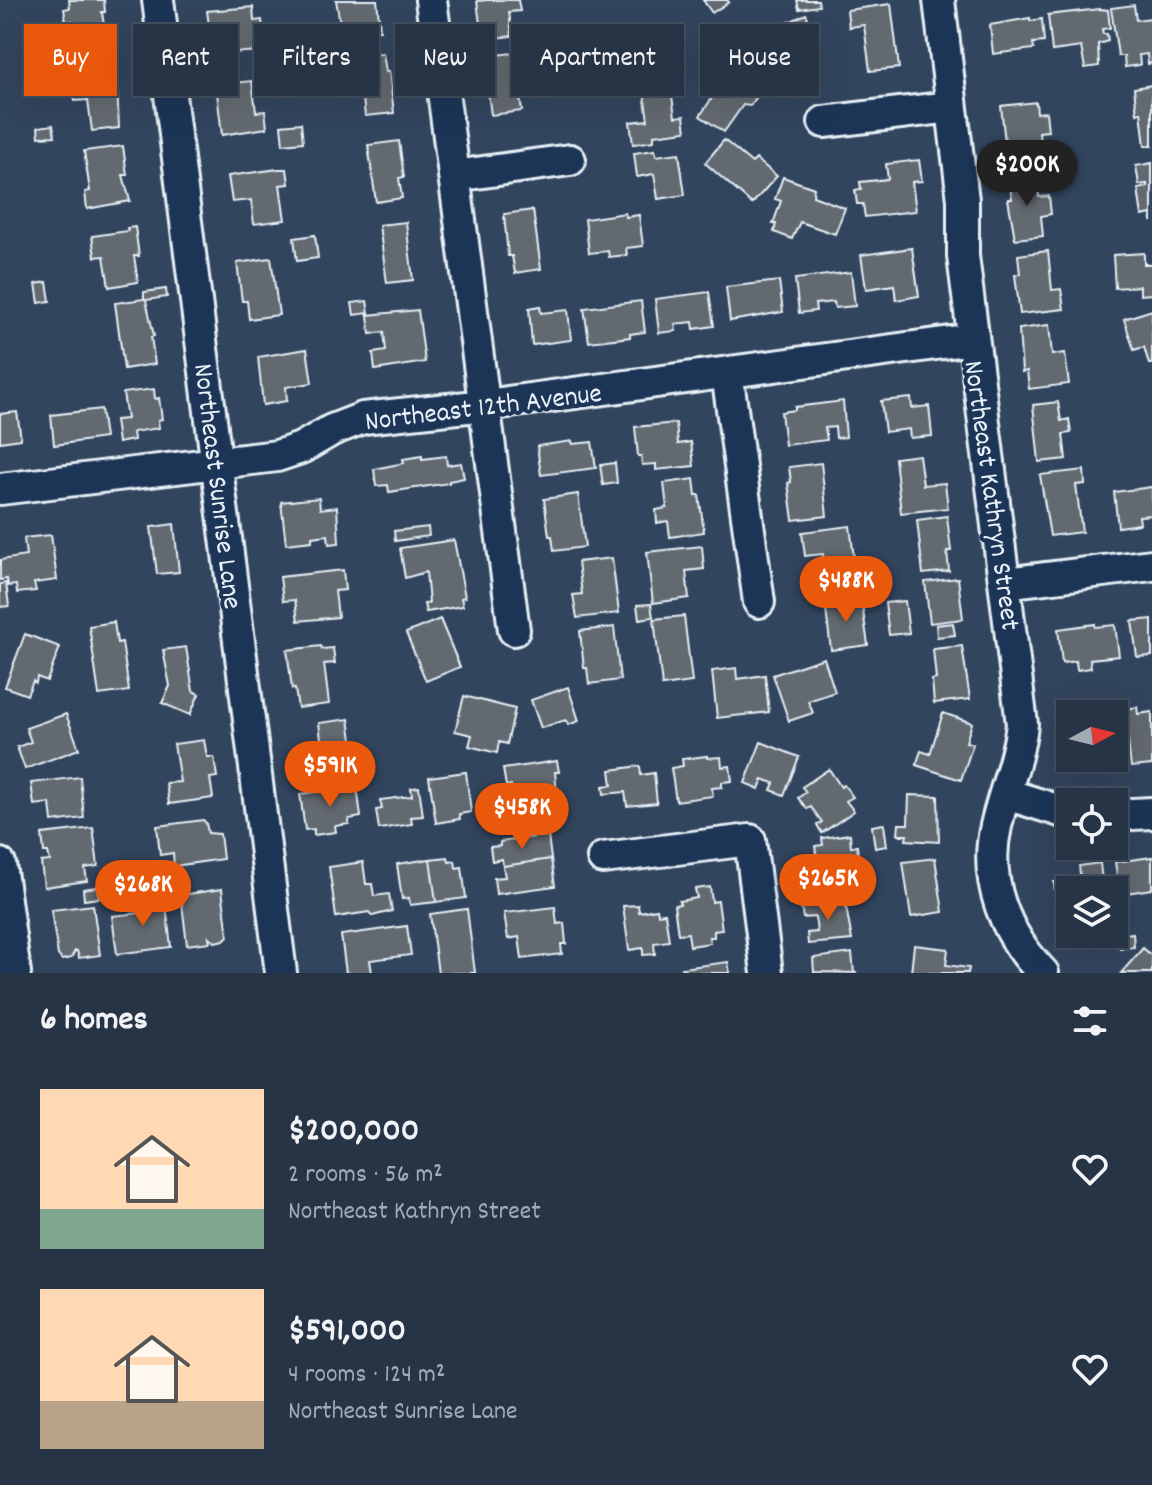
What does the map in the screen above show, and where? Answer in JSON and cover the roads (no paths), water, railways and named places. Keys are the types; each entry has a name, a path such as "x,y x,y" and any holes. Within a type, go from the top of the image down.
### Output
{"street":[{"name":"Northeast Sunrise Lane","path":"158,0 281,973"},
{"path":"431,0 514,630"},
{"name":"Northeast Kathryn Street","path":"939,0 963,200 963,256 1022,724 1019,752 992,843 992,866 995,888 1008,925 1026,955 1043,973"},
{"path":"824,122 951,107"},
{"path":"454,176 570,160"},
{"name":"Northeast 12th Avenue","path":"0,489 277,456 363,418 486,405 973,339"},
{"path":"727,373 759,602"},
{"path":"1005,583 1152,565"},
{"path":"1006,794 1056,810"},
{"path":"1128,814 1152,813"},
{"path":"603,858 750,840 767,973"},
{"path":"0,864 15,973"}]}
